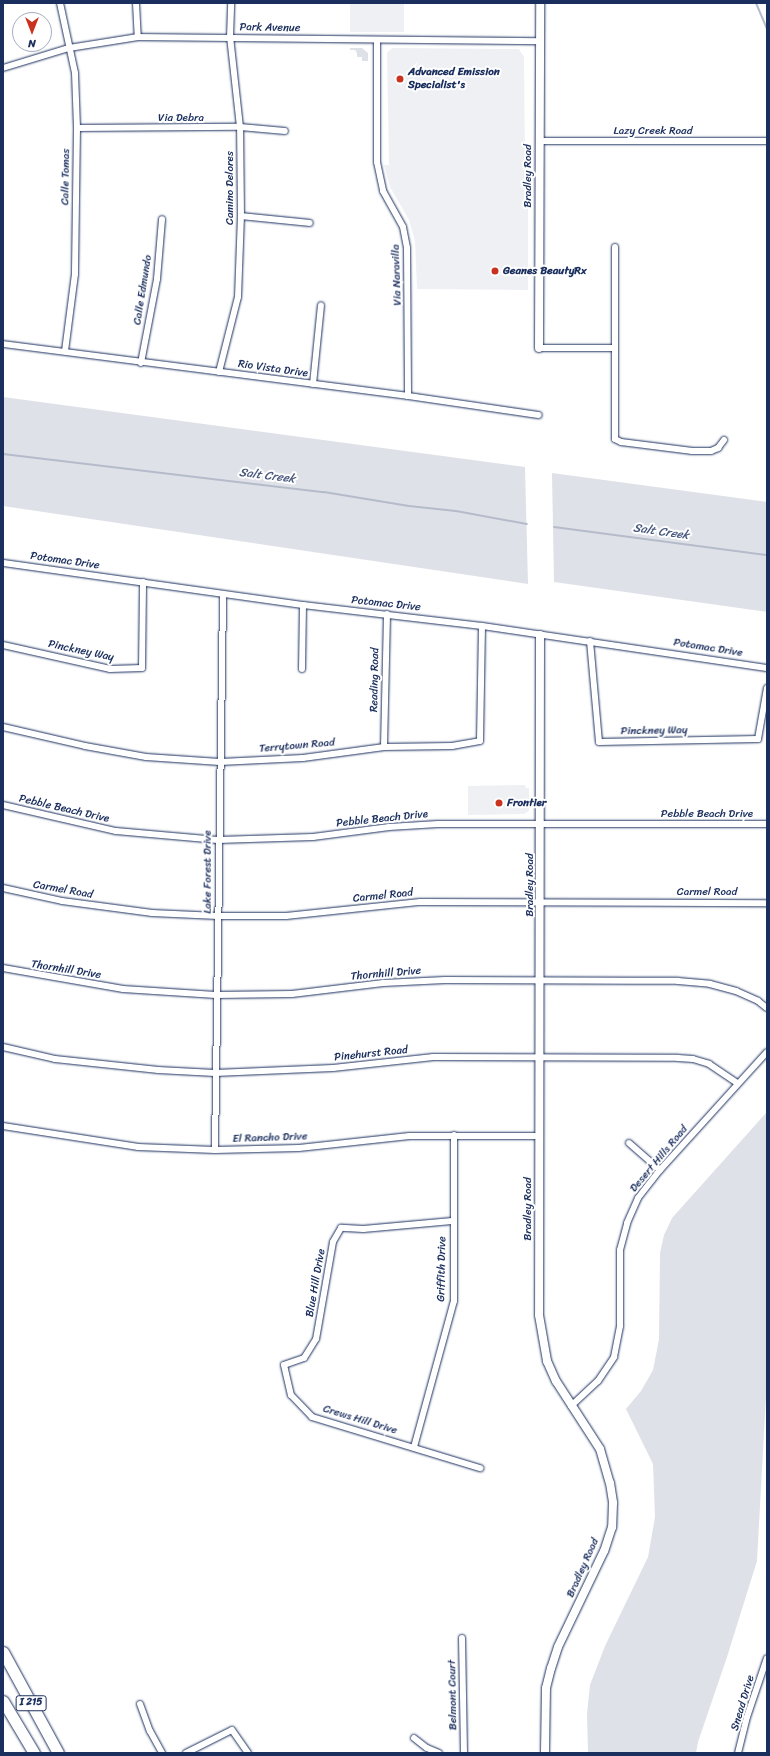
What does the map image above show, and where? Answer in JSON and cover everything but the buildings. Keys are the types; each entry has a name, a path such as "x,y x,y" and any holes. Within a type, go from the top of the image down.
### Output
{"highway":[{"name":"I 215","path":"3,1652 58,1753"},
{"name":"I 215","path":"3,1700 34,1753"}],"street":[{"name":"Calle Tomas","path":"60,3 75,73 77,128 75,274 65,351"},
{"path":"136,3 138,37"},
{"name":"Camino Delores","path":"220,372 238,297 241,216 240,127 230,37 231,3"},
{"name":"Bradley Road","path":"539,348 540,3"},
{"name":"Park Avenue","path":"3,68 69,48 138,37 540,41"},
{"name":"Via Naravilla","path":"377,40 377,162 383,191 403,227 408,248 408,396"},
{"name":"Via Debra","path":"77,128 240,127 285,132"},
{"name":"Lazy Creek Road","path":"540,141 767,141"},
{"path":"241,216 310,223"},
{"name":"Calle Edmundo","path":"141,363 157,279 162,219"},
{"path":"615,248 615,439 621,442 674,450 705,451 718,448 724,440"},
{"path":"313,384 321,305"},
{"name":"Rio Vista Drive","path":"3,344 65,351 141,363 408,396 539,415"},
{"path":"539,348 615,348"},
{"name":"Potomac Drive","path":"3,563 143,582 223,595 482,626 767,668"},
{"name":"Pinckney Way","path":"3,645 110,669 142,668 143,582"},
{"name":"Lake Forest Drive","path":"215,1150 218,840 223,595"},
{"path":"302,669 303,605"},
{"name":"Reading Road","path":"384,747 387,614"},
{"name":"Terrytown Road","path":"3,727 84,746 146,757 220,762 303,758 384,747 452,746 480,741 482,626"},
{"name":"Bradley Road","path":"540,635 541,824 539,1315 547,1361 556,1381 571,1406 587,1426 600,1449 611,1489 613,1503 612,1527 604,1551 558,1647 551,1668 546,1688 545,1753"},
{"name":"Pinckney Way","path":"590,641 599,742 758,740 767,688"},
{"name":"Pebble Beach Drive","path":"3,805 116,831 218,840 313,837 389,827 438,824 767,824"},
{"name":"Carmel Road","path":"3,888 62,901 152,913 218,916 286,916 420,902 767,903"},
{"name":"Thornhill Drive","path":"3,968 123,989 216,995 292,994 383,983 445,980 641,979 710,984 736,991 758,1001 767,1008"},
{"name":"Pinehurst Road","path":"3,1047 55,1059 158,1070 215,1073 333,1068 433,1057 693,1059 708,1064 737,1083"},
{"name":"Desert Hills Road","path":"571,1406 598,1381 614,1357 620,1326 620,1250 627,1223 638,1198 660,1170 737,1083 767,1052"},
{"name":"El Rancho Drive","path":"3,1126 138,1147 215,1150 299,1148 409,1136 539,1136"},
{"name":"Griffith Drive","path":"414,1447 454,1301 452,1220 454,1135"},
{"path":"629,1143 660,1170"},
{"name":"Blue Hill Drive","path":"284,1365 304,1358 316,1339 333,1242 341,1228 363,1229 452,1220"},
{"name":"Crews Hill Drive","path":"284,1365 291,1395 312,1417 480,1468"},
{"name":"Belmont Court","path":"462,1638 464,1753"},
{"name":"Snead Drive","path":"738,1753 747,1717 767,1658"},
{"path":"140,1704 150,1731 162,1753"},
{"path":"186,1753 232,1730 248,1753"},
{"path":"414,1738 427,1748 439,1753"}],"shaded area":[{"path":"350,3 404,3 404,32 350,32"},
{"path":"350,48 362,48 368,53 368,61 362,61 362,57 357,57 355,50 350,50"},
{"path":"392,48 519,49 524,57 525,164 528,165 528,290 417,289 415,241 409,220 390,187 384,165 389,165 387,53"},
{"path":"3,397 525,467 528,584 3,506"},
{"path":"552,473 767,502 767,612 554,582"},
{"path":"525,785 526,788 529,788 529,811 524,814 468,815 468,786"},
{"path":"767,1112 767,1378 757,1561 727,1657 698,1742 696,1753 588,1753 587,1714 590,1685 605,1646 648,1557 655,1517 653,1464 626,1409 641,1391 653,1370 659,1339 660,1253 664,1235 672,1218"}],"waterway":[{"path":"756,3 767,29"},
{"name":"Salt Creek","path":"3,454 324,492 409,506 456,511 527,524"},
{"name":"Salt Creek","path":"554,527 767,555"}],"place":[{"name":"Advanced Emission Specialist's","path":"400,79"},
{"name":"Geanes BeautyRx","path":"495,271"},
{"name":"Frontier","path":"499,803"}]}
